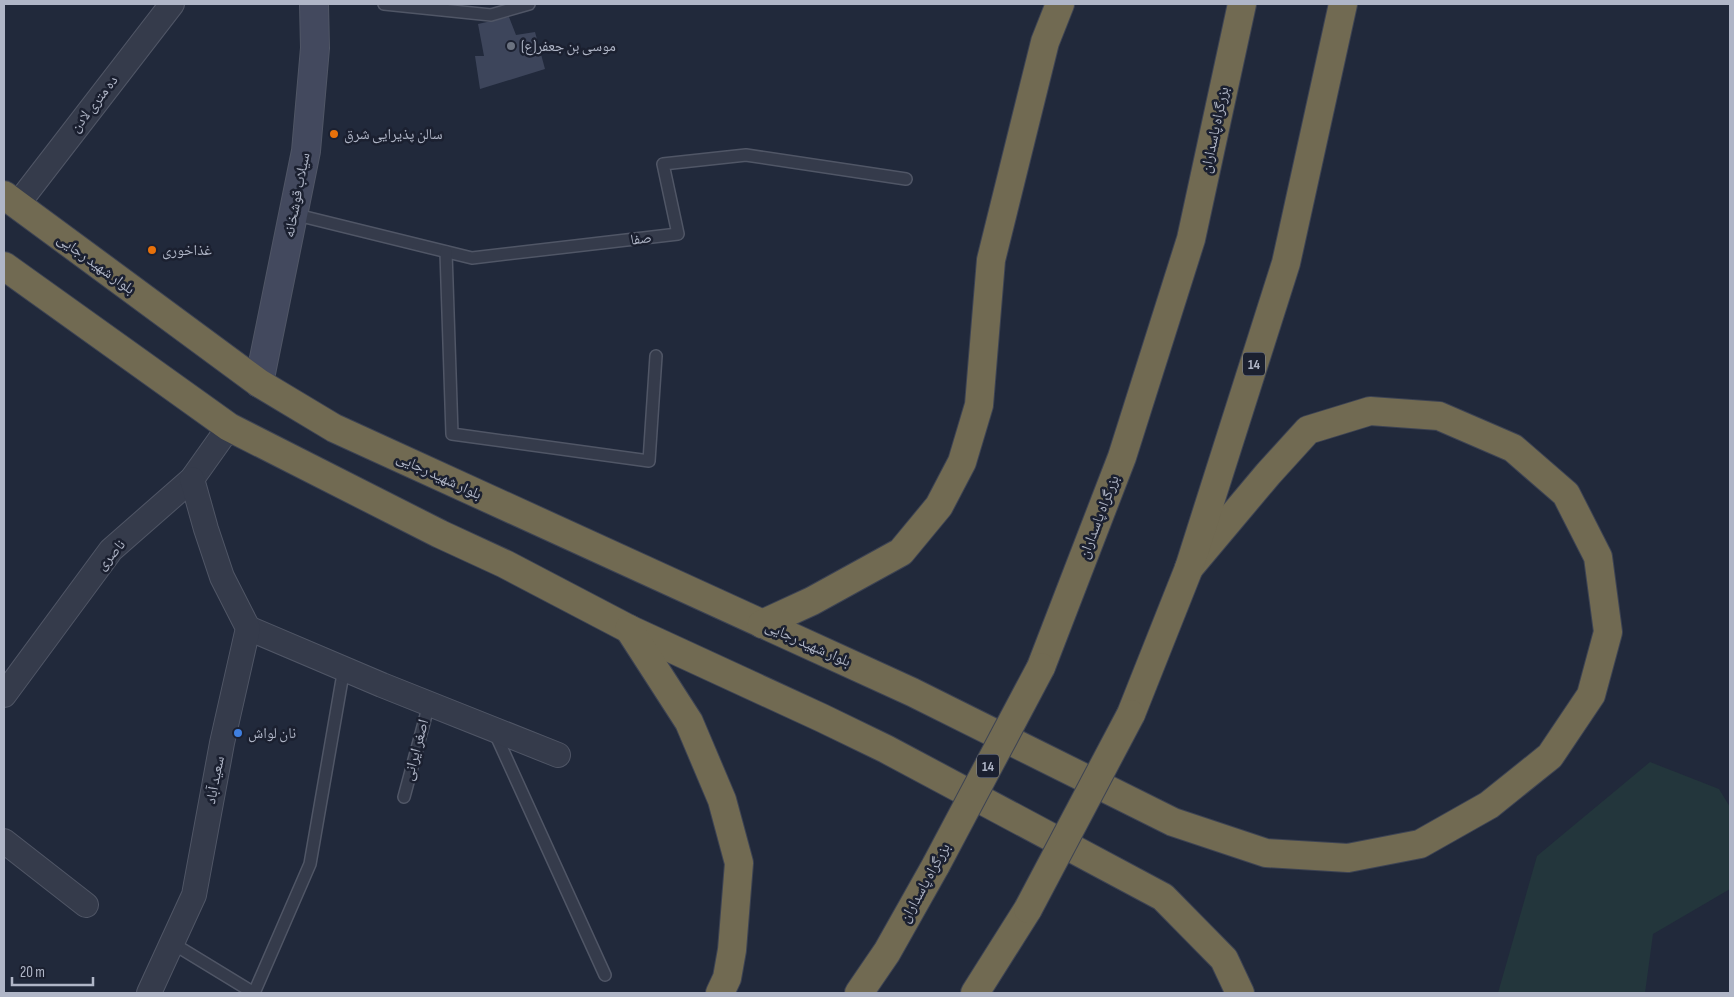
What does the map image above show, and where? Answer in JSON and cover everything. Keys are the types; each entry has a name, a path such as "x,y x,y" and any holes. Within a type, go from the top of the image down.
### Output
{"highway":[{"path":"762,624 812,601 901,552 938,506 962,462 979,404 991,260 1045,42 1060,4"},
{"name":"بزرگراه پاسداران","path":"859,993 887,952 936,865 1041,667 1122,457 1191,239 1242,4"},
{"name":"14","path":"976,993 1028,909 1130,714 1188,568 1286,264 1343,4"},
{"name":"بلوار شهید رجایی","path":"10,200 258,383 334,428 912,692 1173,822 1266,853 1348,858 1420,844 1489,805 1550,756 1591,695 1608,632 1598,557 1566,494 1513,448 1439,416 1370,411 1308,430 1188,568"},
{"path":"4,266 229,426 440,534 505,564 629,629 822,718 886,750 1163,897 1224,958 1240,993"},
{"path":"629,629 689,722 722,800 739,863 732,950 727,978 720,993"}],"street":[{"name":"ده متری لادن","path":"10,200 172,4"},
{"name":"سیلاب قوشخانه","path":"258,383 306,151 315,48 314,4"},
{"name":"ناصری","path":"4,695 111,550 192,478 229,426"},
{"path":"192,478 206,529 222,576 248,628 429,704 558,755"},
{"name":"سعید آباد","path":"149,993 194,896 222,743 248,628"},
{"path":"4,841 86,905"}],"lane":[{"path":"384,4 491,15 529,4"},
{"name":"صفا","path":"293,214 472,258 678,234 663,164 746,156 906,179"},
{"path":"446,252 452,434 649,461 656,356"},
{"path":"172,943 254,993 310,864 344,668"},
{"name":"اصغر ایرانی","path":"404,797 429,704"},
{"path":"493,728 605,975"}],"shaded area":[{"path":"1650,762 1719,789 1730,807 1730,889 1653,934 1645,993 1498,993 1537,856"}],"building":[{"name":"موسی بن جعفر(ع)","path":"509,17 516,35 535,32 545,69 480,89 475,56 484,56 478,24"}],"place":[{"name":"موسی بن جعفر(ع)","path":"511,46"},
{"name":"سالن پذیرایی شرق","path":"334,134"},
{"name":"غذاخوری","path":"152,250"},
{"name":"نان لواش","path":"238,733"}]}
